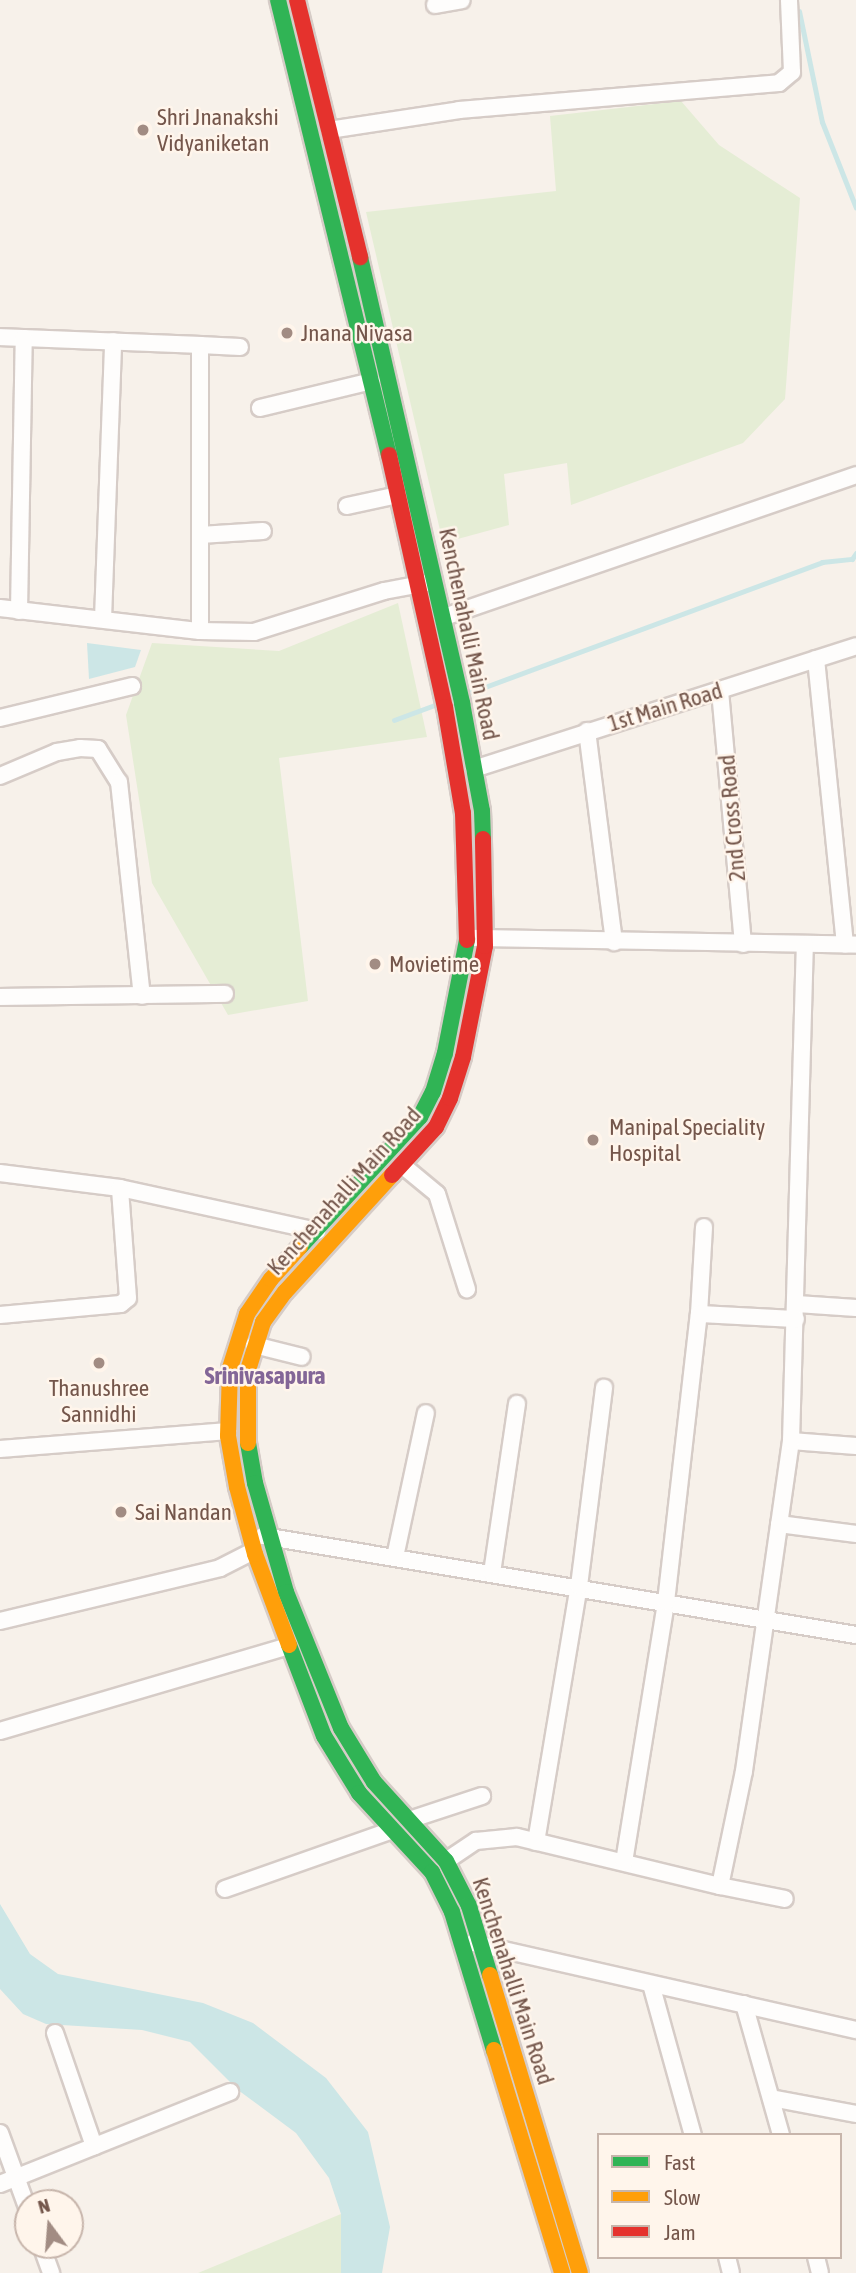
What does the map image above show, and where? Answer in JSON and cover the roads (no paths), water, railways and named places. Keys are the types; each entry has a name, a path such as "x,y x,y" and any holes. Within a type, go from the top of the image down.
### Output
{"main road":[{"name":"Kenchenahalli Main Road","path":"278,0 372,382 445,707 463,813 467,937 445,1053 433,1091 420,1116 258,1296 243,1324 230,1368 228,1432 232,1462 252,1544 288,1646 324,1736 359,1793 432,1872 447,1900 562,2273"},
{"name":"Kenchenahalli Main Road","path":"297,0 390,377 444,617 482,811 485,938 463,1057 450,1098 436,1127 285,1292 263,1322 248,1370 246,1434 269,1536 286,1592 341,1728 374,1782 446,1861 463,1892 481,1943 580,2273"}],"street":[{"path":"435,5 461,0"},
{"path":"329,130 459,110 779,83 792,72 789,0"},
{"path":"0,337 240,347"},
{"path":"19,611 24,338"},
{"path":"103,620 113,341"},
{"path":"200,345 200,631"},
{"path":"260,408 372,382"},
{"path":"444,617 856,475"},
{"path":"347,506 398,495"},
{"path":"200,536 263,531"},
{"path":"0,608 200,631 254,632 384,591 436,581"},
{"name":"1st Main Road","path":"474,769 856,646"},
{"path":"467,937 850,945 816,659"},
{"path":"0,718 132,686"},
{"name":"2nd Cross Road","path":"720,691 743,944"},
{"path":"587,731 614,942"},
{"path":"0,776 57,752 80,748 98,749 119,782 142,996"},
{"path":"720,1886 744,1771 791,1441 797,1312 804,945"},
{"path":"0,998 225,994"},
{"path":"402,1165 437,1194 467,1289"},
{"path":"0,1173 120,1188 317,1231"},
{"path":"0,1315 121,1304 128,1298 120,1188"},
{"path":"624,1862 666,1602 699,1314 704,1227"},
{"path":"699,1314 856,1308"},
{"path":"254,1345 302,1357"},
{"path":"536,1842 579,1586 604,1388"},
{"path":"492,1573 517,1404"},
{"path":"395,1557 426,1413"},
{"path":"0,1449 228,1432"},
{"path":"791,1441 856,1446"},
{"path":"779,1524 856,1534"},
{"path":"0,1621 220,1568 252,1544 269,1536 579,1586 856,1635"},
{"path":"0,1731 288,1646"},
{"path":"409,1820 482,1796"},
{"path":"225,1889 393,1830"},
{"path":"446,1861 475,1841 517,1837 785,1899"},
{"path":"462,1944 481,1943 856,2030"},
{"path":"651,1983 692,2133"},
{"path":"744,2004 780,2133"},
{"path":"55,2033 94,2146"},
{"path":"0,2184 230,2092"},
{"path":"771,2098 856,2114"},
{"path":"0,2133 20,2189"}],"water":[{"path":"87,643 141,650 135,667 89,679"},
{"path":"0,1904 30,1954 58,1974 203,2003 253,2023 326,2078 368,2132 390,2227 382,2273 341,2273 341,2214 329,2178 296,2133 238,2090 190,2042 142,2030 46,2024 23,2014 0,1989"}],"waterway":[{"path":"799,11 822,122 856,208"},
{"path":"466,694 822,562 852,559 856,553"},
{"path":"394,720 440,703"}],"place":[{"name":"Shri Jnanakshi Vidyaniketan","path":"143,130"},
{"name":"Jnana Nivasa","path":"287,333"},
{"name":"Movietime","path":"375,964"},
{"name":"Manipal Speciality Hospital","path":"593,1140"},
{"name":"Thanushree Sannidhi","path":"99,1363"},
{"name":"Sai Nandan","path":"121,1512"}],"district":[{"name":"Srinivasapura","path":"265,1376"}]}
